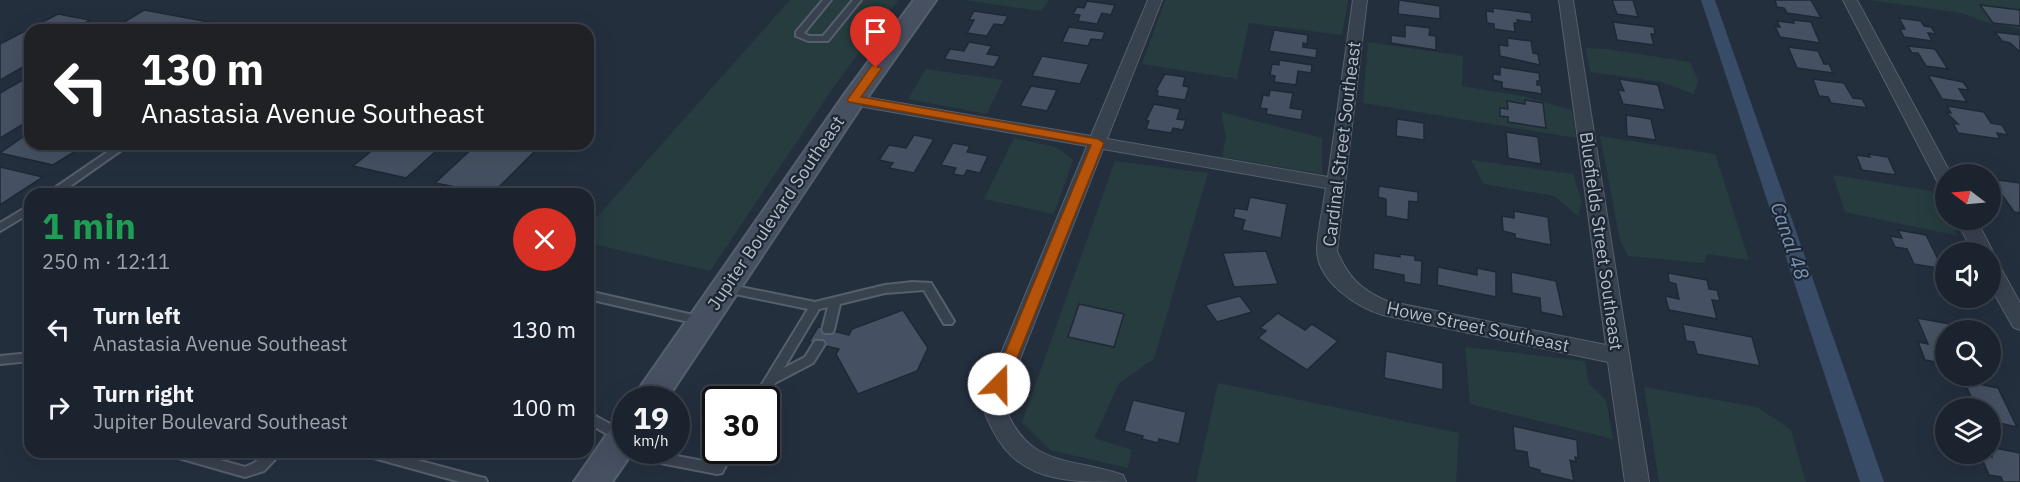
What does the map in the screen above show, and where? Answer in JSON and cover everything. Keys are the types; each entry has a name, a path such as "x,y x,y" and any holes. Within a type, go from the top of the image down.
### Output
{"street":[{"name":"Jupiter Boulevard Southeast","path":"658,386 853,100 925,0"},
{"path":"1114,482 1026,458 1008,441 997,424 992,402 1155,0"},
{"name":"Cardinal Street Southeast","path":"1343,286 1327,251 1360,0"},
{"name":"Bluefields Street Southeast","path":"1566,0 1637,482"},
{"path":"1850,0 1937,164"},
{"path":"853,100 1336,184"},
{"name":"Howe Street Southeast","path":"1343,286 1355,296 1383,308 1618,356"},
{"path":"2001,287 2020,322"},
{"path":"592,482 612,453"}],"lane":[{"path":"827,0 799,34 808,38 825,39 856,0"},
{"path":"60,188 116,150"},
{"path":"0,228 24,212"},
{"path":"725,288 815,306 891,288 908,285 927,286 948,321"},
{"path":"594,296 702,321"},
{"path":"828,330 835,302"},
{"path":"767,386 815,306"},
{"path":"771,379 809,360 819,344"},
{"path":"0,360 24,358"},
{"path":"594,421 612,434"},
{"path":"196,458 245,472 259,467 269,458"},
{"path":"392,458 480,482"},
{"path":"690,461 717,469 720,464"}],"green space":[{"path":"790,0 898,0 835,85 710,271 594,244 594,220"},
{"path":"963,0 1049,0 1041,11"},
{"path":"1165,0 1348,0 1342,35 1249,23 1237,79 1142,64"},
{"path":"1870,0 2020,0 2020,29 1985,22 1961,13"},
{"path":"1368,42 1463,56 1462,86 1527,97 1572,110 1576,138 1363,103"},
{"path":"1586,48 1607,49 1690,62 1698,80 1694,94 1661,82 1590,72"},
{"path":"926,69 1003,80 987,114 908,99"},
{"path":"1221,112 1322,138 1322,174 1222,157 1226,138"},
{"path":"1600,136 1715,154 1749,260 1707,254 1704,263 1628,256 1620,240"},
{"path":"1014,138 1056,147 1073,160 1054,214 984,199"},
{"path":"1471,160 1573,174 1582,202 1578,216 1554,196 1484,184"},
{"path":"1115,161 1208,173 1154,359 1119,383 1094,438 1132,450 1128,468 1050,450 1022,422"},
{"path":"1833,175 1932,191 1935,197 1935,230 1954,230 1958,236 1845,212"},
{"path":"1465,347 1585,361 1589,384 1606,400 1613,439 1470,404"},
{"path":"1218,383 1459,433 1456,482 1196,482"},
{"path":"1644,387 1757,407 1791,430 1806,482 1659,482"}],"building":[{"path":"1399,0 1440,6 1440,19 1398,14"},
{"path":"1612,0 1633,0 1638,17 1617,14"},
{"path":"1775,0 1811,0 1821,18 1787,13 1784,8 1777,7"},
{"path":"1087,1 1115,5 1111,15 1102,13 1097,24 1078,21 1080,15 1073,14 1077,7 1084,8"},
{"path":"1980,5 2020,10 2020,26 1993,23"},
{"path":"1493,8 1531,13 1532,22 1517,20 1518,23 1514,23 1515,32 1494,29 1494,24 1487,23 1486,11 1493,12"},
{"path":"144,10 220,24 121,24"},
{"path":"974,11 1008,16 1003,25 994,24 987,36 967,33 974,20 969,20"},
{"path":"58,14 90,20 83,24 39,24"},
{"path":"1899,18 1921,21 1924,26 1931,27 1936,34 1928,33 1932,41 1904,37 1900,29 1905,29"},
{"path":"1793,20 1811,22 1820,43 1780,37 1775,26 1780,27 1777,21 1794,23"},
{"path":"1613,22 1654,27 1655,34 1651,34 1654,45 1617,40"},
{"path":"1405,25 1430,28 1429,35 1436,36 1436,50 1391,43 1391,35 1405,37"},
{"path":"1069,27 1105,32 1102,40 1091,39 1088,46 1062,42"},
{"path":"1274,30 1308,35 1307,44 1303,43 1303,47 1317,49 1316,58 1269,51"},
{"path":"24,32 24,66 0,80 0,44"},
{"path":"1995,32 2020,35 2020,52 2010,43 2002,41"},
{"path":"1507,38 1531,41 1533,53 1538,54 1540,65 1500,56 1499,45 1508,46"},
{"path":"969,42 992,46 987,54 1000,56 994,67 944,59 950,49 964,51"},
{"path":"1908,46 1935,49 1948,69 1926,66 1918,53 1912,53"},
{"path":"1788,47 1818,51 1824,64 1829,64 1833,73 1797,68"},
{"path":"1042,56 1089,64 1080,84 1032,76"},
{"path":"1279,60 1312,65 1311,73 1298,71 1296,85 1274,82 1275,76 1270,75 1272,64 1279,65"},
{"path":"1500,67 1539,73 1540,81 1537,81 1537,85 1541,85 1542,94 1502,88 1502,82 1493,80 1493,74 1500,75"},
{"path":"1165,74 1185,77 1183,86 1189,87 1185,100 1157,96 1158,91 1156,90"},
{"path":"1928,75 1963,82 1969,90 1959,89 1967,102 1942,99"},
{"path":"24,79 24,124 0,138 0,93"},
{"path":"1619,79 1658,85 1665,110 1623,104 1618,90 1624,91"},
{"path":"1813,79 1844,83 1853,98 1862,99 1867,108 1831,103 1828,97 1819,96"},
{"path":"1031,86 1057,90 1047,111 1020,106"},
{"path":"1270,90 1293,93 1290,108 1303,110 1301,120 1266,114 1267,109 1260,108 1263,95 1269,96"},
{"path":"1525,100 1543,103 1546,128 1508,122 1508,117 1500,116 1500,108 1508,109 1507,101 1525,104"},
{"path":"1154,104 1180,109 1177,119 1186,120 1183,130 1173,128 1171,133 1146,129 1149,121 1146,120"},
{"path":"1947,106 1984,112 1991,123 2002,125 2008,135 1997,133 2000,139 1958,133 1953,123 1958,124 1946,112 1951,113"},
{"path":"1626,115 1651,119 1656,140 1627,136"},
{"path":"1397,119 1424,123 1424,140 1396,136"},
{"path":"1506,132 1538,137 1541,164 1508,158"},
{"path":"914,135 934,139 914,173 889,168 893,163 879,160 889,145 906,148"},
{"path":"24,136 24,150 77,150 53,165 0,153"},
{"path":"953,143 970,146 967,152 988,156 980,173 967,170 964,176 953,174 956,168 941,165"},
{"path":"373,150 437,150 406,178 353,166"},
{"path":"471,150 536,150 498,188 461,188 435,183"},
{"path":"1868,154 1888,157 1896,175 1862,170 1856,155 1870,157"},
{"path":"0,167 43,177 24,188 0,205"},
{"path":"2001,180 2020,183 2020,213 2014,212 2001,193"},
{"path":"1379,186 1418,192 1418,202 1409,201 1408,220 1386,216 1386,199 1378,197"},
{"path":"1250,197 1287,204 1281,238 1242,230 1245,220 1233,217 1235,208 1247,210"},
{"path":"1514,211 1548,217 1551,245 1515,238 1515,234 1503,231 1502,216 1514,218"},
{"path":"1898,230 1926,235 1935,253 1935,268 1914,264 1907,249 1895,247 1890,236 1902,238"},
{"path":"1266,251 1278,284 1234,287 1223,253"},
{"path":"1374,253 1400,257 1400,254 1415,256 1415,260 1422,261 1421,285 1404,282 1404,275 1373,269"},
{"path":"1438,267 1477,275 1477,268 1496,272 1496,297 1437,285"},
{"path":"1511,272 1556,281 1564,317 1541,312 1540,298 1512,293"},
{"path":"1668,273 1707,280 1709,289 1717,290 1720,301 1712,300 1717,319 1669,310 1665,296 1679,299 1676,284 1669,282"},
{"path":"1240,296 1252,312 1217,322 1205,305"},
{"path":"1079,304 1124,314 1114,347 1068,337"},
{"path":"903,310 928,348 917,371 858,394 836,354 839,349 809,342 818,327 849,335 852,329"},
{"path":"1278,313 1305,330 1312,324 1338,341 1307,370 1258,338 1266,331 1260,328"},
{"path":"1917,318 1935,321 1935,362 1925,360 1918,342 1928,344"},
{"path":"1683,324 1752,337 1760,366 1697,354 1694,342 1686,341"},
{"path":"1386,351 1443,363 1443,390 1384,378"},
{"path":"1966,386 1998,388 2017,427 2001,423 2001,398 1972,398"},
{"path":"1133,400 1186,412 1179,444 1159,439 1158,443 1124,431"},
{"path":"1513,426 1577,440 1578,458 1575,457 1576,462 1570,460 1574,481 1540,473 1540,470 1529,467 1527,452 1515,450"},
{"path":"2001,449 2020,453 2020,482 2003,482 2001,477 1989,475 1984,464 2001,464"}],"waterway":[{"name":"Canal 48","path":"1708,0 1872,482"}],"route":[{"path":"876,68 853,100 1098,143 999,384"}]}
